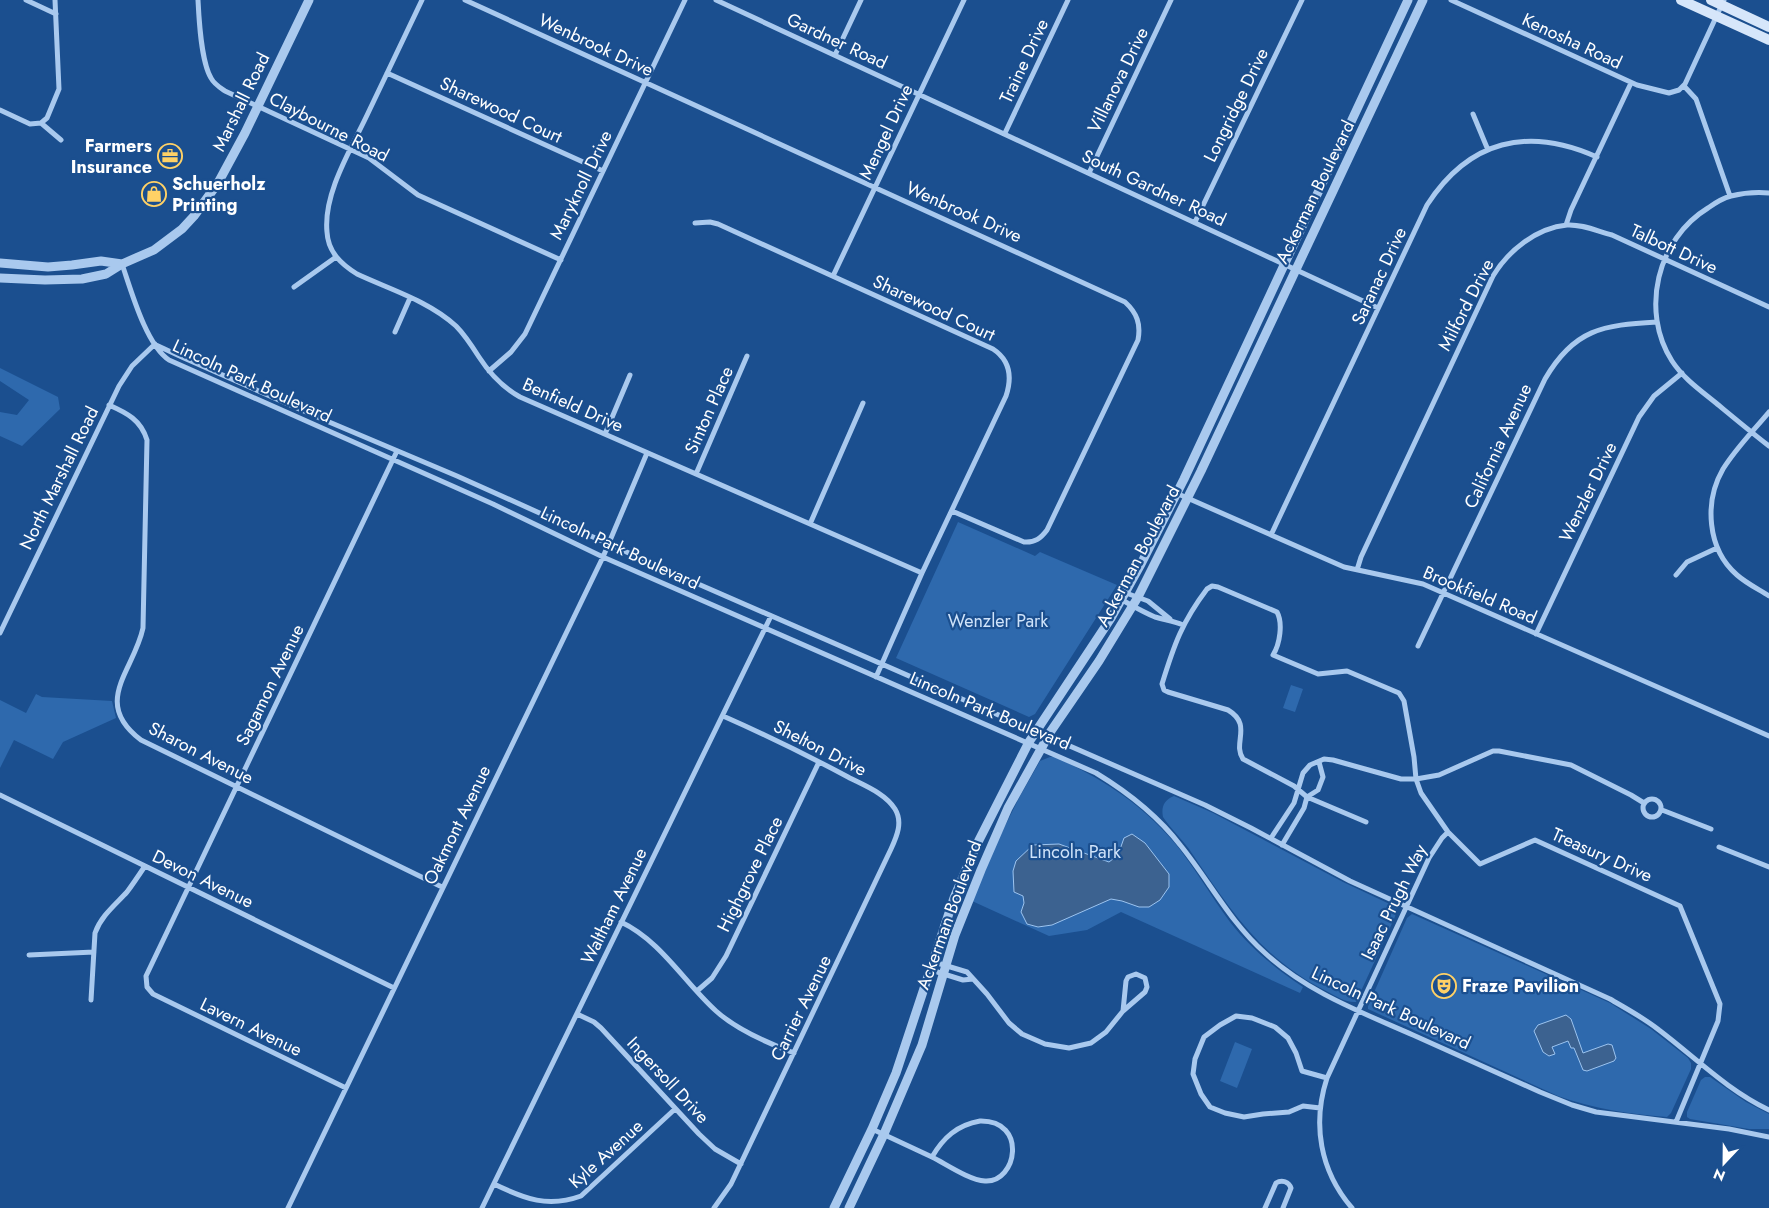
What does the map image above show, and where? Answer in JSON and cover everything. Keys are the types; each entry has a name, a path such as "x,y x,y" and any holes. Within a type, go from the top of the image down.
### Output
{"main road":[{"path":"1681,0 1769,40"},
{"path":"1710,0 1723,3 1769,27"}],"street":[{"path":"26,0 56,14"},
{"path":"0,110 30,124 41,123 47,118 59,89 55,0"},
{"name":"Claybourne Road","path":"198,0 204,56 208,72 225,92 350,149 380,165 418,195 561,260"},
{"name":"Marshall Road","path":"0,278 82,280 106,274 170,240 194,216 218,183 258,107 309,0"},
{"name":"Benfield Drive","path":"422,0 350,149 332,196 326,222 328,242 336,257 347,268 357,274 431,308 457,327 500,384 520,397 922,573"},
{"name":"Wenbrook Drive","path":"464,0 1125,302 1132,308 1139,324 1138,340 1043,536 1033,542 1024,542 952,511"},
{"name":"Maryknoll Drive","path":"489,371 512,352 525,334 685,0"},
{"name":"Gardner Road","path":"716,0 919,94"},
{"path":"834,55 861,0"},
{"name":"Mengel Drive","path":"833,276 964,0"},
{"name":"Traine Drive","path":"1005,133 1068,0"},
{"name":"Villanova Drive","path":"1089,173 1171,0"},
{"name":"Longridge Drive","path":"1195,222 1302,0"},
{"name":"Ackerman Boulevard","path":"834,1208 872,1129 896,1073 954,898 976,846 1029,742 1124,596 1176,493 1408,0"},
{"name":"Ackerman Boulevard","path":"849,1208 884,1134 922,1045 965,910 991,844 1008,808 1048,737 1134,606 1262,343 1295,269 1341,176 1423,0"},
{"name":"Kenosha Road","path":"1452,0 1631,83 1669,93 1679,90 1684,86"},
{"path":"1723,3 1684,86 1696,99 1730,196"},
{"name":"Sharewood Court","path":"387,73 603,171"},
{"path":"1566,225 1631,83"},
{"name":"South Gardner Road","path":"919,94 1378,308"},
{"path":"1473,114 1488,150"},
{"path":"41,123 61,140"},
{"name":"Saranac Drive","path":"1271,535 1427,205 1436,190 1472,157 1488,150 1521,141 1568,145 1597,157"},
{"path":"1769,193 1730,196 1702,211 1690,220 1674,241 1665,259 1658,278 1656,294 1656,322 1667,352 1682,373 1769,446"},
{"name":"Sharewood Court","path":"695,223 710,222 718,224 833,276 993,349 1008,365 1010,376 1006,396 922,573 876,677"},
{"name":"Talbott Drive","path":"1566,225 1589,228 1612,235 1769,306"},
{"name":"Milford Drive","path":"1357,570 1365,548 1496,272 1512,252 1524,242 1549,230 1566,225"},
{"path":"294,287 336,257"},
{"name":"Marshall Road","path":"0,263 48,267 101,261 122,264"},
{"name":"Lincoln Park Boulevard","path":"122,264 141,316 162,356 184,368 493,504 603,557 1096,772 1138,802 1161,822 1182,847 1238,927 1254,944 1278,965 1324,994 1572,1105 1620,1116 1728,1129 1769,1137"},
{"path":"395,332 410,298"},
{"name":"California Avenue","path":"1418,646 1545,379 1557,360 1572,345 1596,330 1622,324 1656,322"},
{"name":"Lincoln Park Boulevard","path":"155,344 1205,805 1350,881 1610,999 1659,1030 1742,1096 1769,1110"},
{"name":"North Marshall Road","path":"0,633 124,376 155,344"},
{"name":"Sinton Place","path":"696,474 747,356"},
{"name":"Wenzler Drive","path":"1536,634 1639,417 1654,396 1682,373"},
{"path":"605,434 630,376"},
{"path":"810,524 864,403"},
{"name":"Sharon Avenue","path":"109,405 138,421 147,440 143,628 119,686 118,703 121,716 130,730 141,740 442,888"},
{"path":"1769,412 1729,460 1717,483 1711,509 1717,548 1728,566 1746,582 1769,596"},
{"name":"Sagamon Avenue","path":"147,987 146,976 397,450"},
{"name":"Oakmont Avenue","path":"288,1208 603,557 647,453"},
{"name":"Brookfield Road","path":"1176,493 1344,567 1423,584 1769,736"},
{"path":"1676,575 1687,562 1717,548"},
{"name":"Treasury Drive","path":"1182,626 1205,591 1212,586 1218,587 1276,612 1279,618 1279,642 1273,655 1318,674 1347,671 1399,693 1402,696 1414,757 1416,778 1424,800 1448,832 1480,864 1535,840 1680,906 1720,1004 1718,1021 1700,1064"},
{"path":"1124,596 1148,601 1170,620 1182,626 1170,657 1162,684 1163,688 1168,692 1228,710 1234,714 1241,725 1240,753 1243,759 1294,786 1307,798 1366,822"},
{"path":"1124,596 1134,606 1157,618 1170,620"},
{"name":"Waltham Avenue","path":"482,1208 771,616"},
{"name":"Shelton Drive","path":"723,716 783,743 883,796 897,814"},
{"path":"1271,838 1294,803 1303,773 1310,765 1324,760 1333,760 1401,779 1439,775 1493,751 1499,751 1571,765 1644,803"},
{"name":"Highgrove Place","path":"697,991 712,978 726,956 819,762"},
{"path":"1282,845 1304,808 1307,798 1318,790 1323,776 1319,762"},
{"name":"Devon Avenue","path":"0,795 394,988"},
{"path":"1648,799 1657,800 1661,804 1662,810 1655,817 1649,817 1643,810 1644,803 1648,799"},
{"path":"1662,810 1711,829"},
{"name":"Carrier Avenue","path":"714,1208 731,1184 741,1164 897,836 899,822 897,814"},
{"name":"Isaac Prugh Way","path":"1352,1208 1336,1186 1324,1158 1319,1128 1320,1108 1327,1078 1431,853 1448,832"},
{"path":"1719,847 1769,868"},
{"path":"91,1000 95,932 97,927 103,917 128,891 145,866"},
{"path":"621,922 644,935 717,1012 745,1030 794,1053"},
{"path":"29,955 94,952"},
{"path":"932,966 945,970 964,980 973,979"},
{"path":"932,966 945,970 967,972 1009,1023 1022,1034 1034,1040 1058,1047 1079,1047 1097,1040 1123,1011 1145,992 1147,982 1142,975 1132,975 1126,982 1123,1011"},
{"name":"Lavern Avenue","path":"147,987 153,994 346,1088"},
{"name":"Ingersoll Drive","path":"577,1014 594,1022 601,1028 675,1109 715,1149 741,1164"},
{"path":"1320,1108 1303,1106 1289,1112 1244,1117 1225,1113 1210,1107 1201,1094 1193,1074 1195,1059 1204,1037 1220,1024 1236,1016 1252,1018 1274,1027 1288,1038 1296,1053 1302,1071 1327,1078"},
{"path":"1676,1122 1700,1064"},
{"name":"Kyle Avenue","path":"494,1184 536,1204 555,1207 572,1203 675,1109"},
{"path":"872,1129 977,1180 992,1181 998,1178 1007,1169 1013,1146 1011,1138 1003,1127 994,1122 980,1121 968,1123 955,1130 932,1157"},
{"path":"1265,1208 1276,1182 1279,1181 1290,1184 1291,1188 1283,1208"}],"green space":[{"path":"0,368 58,397 60,409 22,446 0,436 0,412 17,415 29,400 0,381"},
{"name":"Wenzler Park","path":"958,522 1035,556 1040,552 1117,585 1035,714 1029,717 896,658"},
{"path":"1291,685 1303,689 1295,712 1283,708"},
{"path":"36,694 42,697 112,701 116,718 63,742 53,759 14,740 0,768 0,700 26,713"},
{"name":"Lincoln Park","path":"1056,757 1089,774 1147,814 1181,851 1238,932 1264,958 1303,987 1300,993 1121,912 1087,930 1049,936 972,901 999,838 1019,798 1040,761"},
{"name":"Lincoln Park","path":"1174,796 1213,813 1343,882 1396,907 1397,911 1394,919 1356,1002 1341,999 1304,979 1283,964 1248,930 1218,892 1189,849 1163,817 1162,810 1164,804"},
{"path":"1412,914 1610,1003 1651,1029 1688,1058 1691,1063 1691,1069 1671,1113 1667,1117 1598,1108 1558,1096 1368,1009 1407,918"},
{"path":"1235,1042 1252,1049 1237,1088 1220,1081"},
{"path":"1705,1077 1710,1077 1746,1102 1769,1114 1769,1129 1749,1129 1687,1117 1687,1112 1701,1080"}],"shaded area":[{"path":"1132,834 1145,843 1169,874 1169,887 1160,900 1149,907 1139,907 1111,899 1052,925 1038,927 1027,924 1021,912 1024,903 1023,896 1014,892 1013,871 1016,861 1033,845 1059,844 1109,862 1118,855 1124,838"},
{"path":"1566,1015 1571,1019 1583,1053 1608,1044 1612,1045 1616,1058 1614,1061 1587,1071 1583,1070 1574,1048 1571,1048 1568,1041 1552,1047 1555,1054 1549,1056 1543,1052 1534,1031 1538,1025"}],"place":[{"name":"Farmers Insurance","path":"170,156"},
{"name":"Schuerholz Printing","path":"154,194"},
{"name":"Fraze Pavilion","path":"1444,986"}]}
